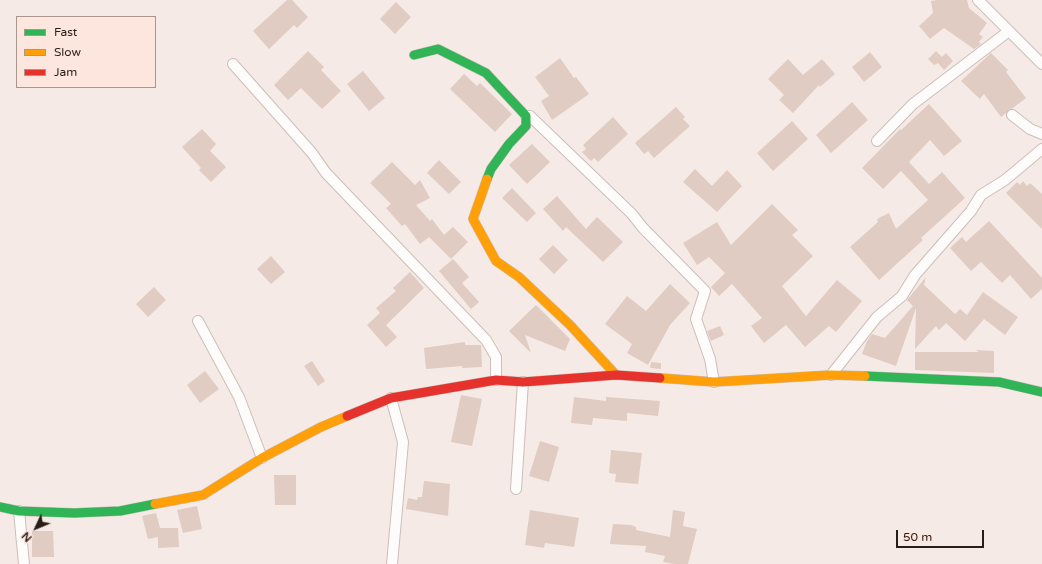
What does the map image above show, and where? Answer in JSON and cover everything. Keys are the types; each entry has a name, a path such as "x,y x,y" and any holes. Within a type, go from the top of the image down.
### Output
{"street":[{"path":"978,0 1042,64"},
{"path":"877,141 913,104 1009,31"},
{"path":"414,55 438,49 486,73 526,116 530,116 632,214 706,291 696,319 710,359 714,382"},
{"path":"233,64 312,153 326,173 486,340 496,357 496,380"},
{"path":"1012,115 1030,129 1042,134"},
{"path":"526,116 526,126 509,144 491,170 473,219 496,261 519,277 570,325 616,376"},
{"path":"831,375 876,317 902,296 914,275 971,211 981,195 1005,180 1042,149"},
{"path":"198,321 239,397 262,458"},
{"path":"0,507 19,511 74,513 120,511 204,495 262,458 321,427 391,398 496,380 523,382 616,376 714,382 831,375 999,382 1042,392"},
{"path":"516,489 523,382"},
{"path":"391,398 403,442 392,564"},
{"path":"19,511 24,564"}],"building":[{"path":"287,0 292,0 308,17 297,28 294,25 269,49 253,31"},
{"path":"967,0 969,8 987,23 979,34 983,37 979,42 981,44 974,49 944,28 930,39 919,26 933,13 931,1"},
{"path":"396,2 411,17 395,34 380,19"},
{"path":"308,51 324,67 321,70 341,91 322,109 301,88 288,100 274,85"},
{"path":"936,51 942,57 946,53 953,61 944,70 938,63 934,65 928,59"},
{"path":"870,52 882,67 864,82 852,67"},
{"path":"991,53 1008,70 1006,72 1026,98 1001,117 984,94 980,99 961,81"},
{"path":"560,58 574,78 576,77 589,94 552,120 541,101 549,96 535,77"},
{"path":"788,59 803,75 822,59 835,74 820,87 819,85 793,113 779,100 784,95 768,79"},
{"path":"363,71 385,98 369,111 347,84"},
{"path":"464,74 477,86 480,83 512,114 495,132 450,89"},
{"path":"852,102 868,120 831,153 816,135"},
{"path":"929,104 962,141 944,156 930,140 909,162 929,184 942,172 965,198 921,238 923,240 879,280 850,247 878,222 877,219 889,213 896,229 928,200 901,171 883,189 862,168 900,129 901,130"},
{"path":"676,107 685,117 683,119 690,126 654,158 648,151 644,154 635,143"},
{"path":"613,117 628,134 598,162 594,158 591,161 582,152 586,149 583,145"},
{"path":"792,121 808,139 773,171 757,153"},
{"path":"202,129 216,144 210,151 226,167 211,182 199,170 201,168 182,147"},
{"path":"532,144 550,162 527,184 509,165"},
{"path":"439,160 461,182 449,194 427,173"},
{"path":"392,162 415,185 420,180 430,198 416,205 430,221 432,219 444,235 453,227 468,242 451,259 429,237 420,244 405,224 402,226 386,208 391,204 370,183"},
{"path":"695,169 712,186 727,170 742,186 717,212 683,182"},
{"path":"1023,181 1027,186 1030,183 1042,194 1042,229 1006,193 1017,182 1020,185"},
{"path":"512,188 536,213 527,222 502,198"},
{"path":"557,196 586,229 597,217 623,242 603,262 566,227 563,231 543,209"},
{"path":"772,204 798,230 792,235 813,256 782,286 806,316 837,280 862,301 836,332 829,326 805,347 786,325 764,343 751,326 762,318 732,284 719,296 711,287 725,273 709,257 697,265 683,243 717,222 731,245"},
{"path":"989,221 1042,278 1042,289 1031,299 1010,275 1002,283 981,262 971,271 950,248 962,237 966,242"},
{"path":"553,245 568,260 554,274 539,259"},
{"path":"271,256 285,272 271,284 257,269"},
{"path":"453,259 469,277 462,283 479,302 471,309 439,271"},
{"path":"410,272 424,288 386,325 397,337 386,347 367,325 380,313 376,308 396,291 393,288"},
{"path":"926,277 924,285 955,314 960,309 967,315 983,292 1018,317 1005,335 984,319 965,341 946,323 939,330 936,326 915,349 916,308 896,366 862,354 867,341 872,334 885,338 913,306 907,300"},
{"path":"670,284 690,303 670,325 648,365 627,353 632,344 605,324 627,296 646,311"},
{"path":"154,287 166,300 148,317 136,304"},
{"path":"536,305 570,339 565,351 525,335 531,353 509,331"},
{"path":"720,326 724,335 711,341 707,331"},
{"path":"465,342 465,345 481,345 482,367 462,368 462,366 426,369 424,348"},
{"path":"976,350 994,351 994,373 915,370 915,352 979,352"},
{"path":"312,361 325,381 318,386 304,366"},
{"path":"651,362 661,363 661,369 650,368"},
{"path":"205,371 219,389 200,403 187,385"},
{"path":"461,395 482,399 472,446 451,442"},
{"path":"574,397 606,401 606,397 660,401 658,416 627,413 627,421 593,418 592,425 571,423"},
{"path":"540,441 559,447 549,482 529,476"},
{"path":"611,450 642,453 638,484 615,482 616,474 609,473"},
{"path":"274,475 296,475 296,505 275,505"},
{"path":"424,481 450,484 448,516 406,509 408,498 417,500 418,497 422,497"},
{"path":"197,506 202,529 183,533 177,510"},
{"path":"530,510 579,518 574,547 545,543 544,548 525,545"},
{"path":"673,510 685,512 683,526 697,529 688,564 663,562 665,556 645,552 646,546 610,544 613,524 631,525 636,527 636,530 670,537"},
{"path":"156,513 160,528 178,528 179,547 158,548 158,537 148,539 142,516"},
{"path":"32,531 53,531 54,557 32,557"}],"traffic: fast":[{"path":"414,55 438,49 486,73 526,116 526,126 509,144 491,169 487,179"},
{"path":"865,376 999,382 1042,392"},
{"path":"0,507 19,511 74,513 120,511 155,504"}],"traffic: slow":[{"path":"487,179 473,219 496,261 519,277 570,325 616,375"},
{"path":"660,378 714,382 831,375 865,376"},
{"path":"155,504 203,495 262,458 321,427 347,416"}],"traffic: jam":[{"path":"347,416 391,398 496,380 523,382 616,375 660,378"}]}
